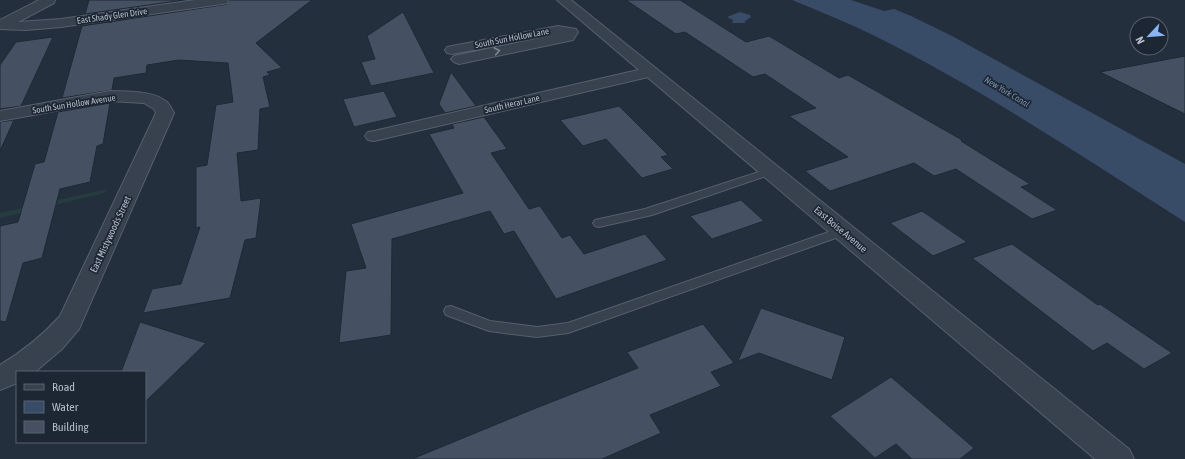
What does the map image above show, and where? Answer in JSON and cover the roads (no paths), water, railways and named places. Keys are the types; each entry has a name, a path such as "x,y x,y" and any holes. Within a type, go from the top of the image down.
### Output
{"street":[{"path":"1,25 49,0"},
{"name":"East Shady Glen Drive","path":"1,25 26,26 61,23 222,0"},
{"name":"East Boise Avenue","path":"563,0 1118,459"},
{"name":"South Sun Hollow Lane","path":"455,53 568,37 571,32 596,27"},
{"name":"South Herar Lane","path":"374,136 651,72"},
{"name":"South Sun Hollow Avenue","path":"0,116 110,96 132,96 148,99"},
{"name":"East Mistywoods Street","path":"0,379 26,363 53,342 70,322 165,113 161,106 148,99"}],"lane":[{"path":"599,223 648,212 771,172"},
{"path":"451,311 489,326 537,332 568,328 843,231"}],"water":[{"name":"New York Canal","path":"792,0 851,0 884,11 894,9 911,16 952,36 1185,164 1185,222 1034,126 957,80 918,58 868,33"},
{"path":"740,12 750,15 751,17 745,21 745,23 732,23 733,20 727,17"}]}
